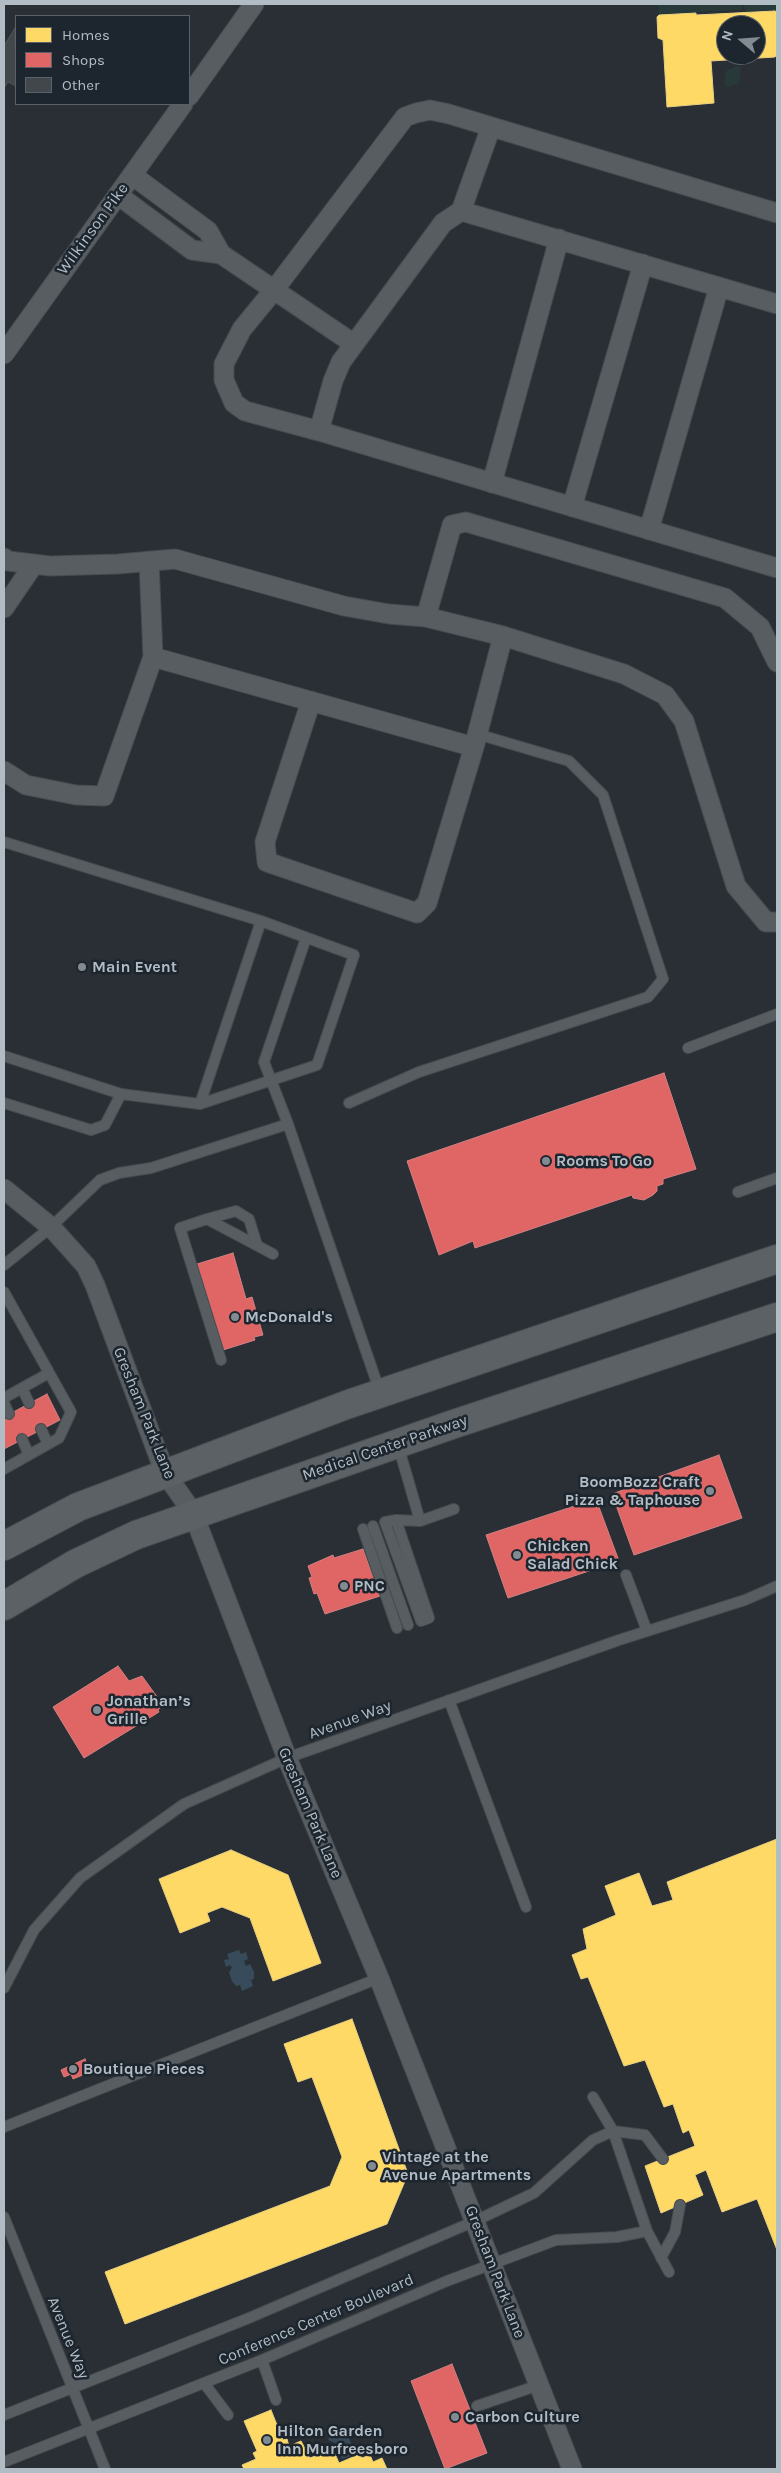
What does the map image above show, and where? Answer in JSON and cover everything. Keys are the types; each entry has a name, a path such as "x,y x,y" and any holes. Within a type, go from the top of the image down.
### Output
{"main road":[{"path":"4,1546 78,1507 164,1473 380,1393 777,1259"},
{"name":"Medical Center Parkway","path":"4,1606 75,1564 136,1534 193,1513 777,1317"}],"street":[{"path":"190,95 254,4"},
{"name":"Wilkinson Pike","path":"4,354 182,105"},
{"path":"777,212 430,110 405,118 232,345 224,364 224,380 227,392 234,403 245,411 492,482 777,568"},
{"path":"319,431 333,381 341,362 442,222 460,210 490,127"},
{"path":"132,175 208,230 221,254"},
{"path":"118,195 192,250 221,254 354,344"},
{"path":"460,210 777,304"},
{"path":"492,482 559,239"},
{"path":"572,507 643,264"},
{"path":"649,530 719,287"},
{"path":"426,617 452,525 466,522 725,598 760,627 777,662"},
{"path":"4,558 8,561 60,566 175,558 344,606 389,614 426,617 503,636 624,674 665,695 684,721 736,886 766,922 777,922"},
{"path":"4,771 26,785 76,795 104,796 153,657 149,561"},
{"path":"4,608 34,564"},
{"path":"311,701 265,842 267,862 417,913 427,903 476,740 503,636"},
{"path":"153,657 311,701 476,740"},
{"name":"Gresham Park Lane","path":"4,1189 51,1227 86,1266 164,1473 193,1513 287,1758 379,1978 572,2469"}],"lane":[{"path":"349,1103 419,1072 648,997 663,979 602,795 569,761 476,740"},
{"path":"4,842 261,922 354,955 317,1065 200,1104 121,1094 4,1056"},
{"path":"200,1104 261,922"},
{"path":"306,938 264,1062 269,1081 288,1124 380,1393"},
{"path":"688,1048 777,1014"},
{"path":"4,1103 91,1130 105,1125 121,1094"},
{"path":"4,1265 51,1227 100,1180 119,1173 151,1168 288,1124"},
{"path":"738,1192 777,1178"},
{"path":"222,1360 180,1228 236,1211 249,1219 257,1245"},
{"path":"207,1219 273,1254"},
{"path":"4,1292 71,1412 60,1438 29,1455 5,1464"},
{"path":"4,1398 49,1373"},
{"path":"22,1388 29,1403"},
{"path":"4,1403 9,1414"},
{"path":"41,1429 48,1444"},
{"path":"22,1440 29,1455"},
{"path":"398,1444 420,1521"},
{"path":"396,1520 429,1618 421,1621 385,1522 396,1520 420,1521 454,1509"},
{"path":"397,1628 368,1528 408,1624"},
{"path":"626,1575 647,1631"},
{"name":"Avenue Way","path":"4,1988 34,1930 80,1878 184,1804 287,1758 647,1631 744,1600 777,1586"},
{"path":"449,1700 526,1907"},
{"path":"4,2128 379,1978"},
{"path":"594,2098 613,2131 647,2231 669,2272"},
{"path":"613,2131 645,2135 663,2159"},
{"name":"Conference Center Boulevard","path":"4,2415 249,2318 475,2222 534,2193 593,2140 613,2131"},
{"path":"661,2258 675,2232 680,2205"},
{"name":"Avenue Way","path":"4,2218 105,2469"},
{"name":"Conference Center Boulevard","path":"4,2462 262,2360 447,2281 556,2240 616,2238 647,2231"},
{"path":"262,2360 276,2400"},
{"path":"204,2383 228,2415"},
{"path":"478,2406 539,2385"}],"green space":[{"path":"658,4 741,4 742,10 659,14"},
{"path":"744,4 777,4 777,10 745,12"},
{"path":"736,66 741,67 739,83 730,87 726,86 724,82 726,71"}],"water":[{"path":"239,1950 241,1954 246,1952 248,1959 244,1961 246,1966 250,1964 254,1972 254,1979 251,1980 253,1986 242,1991 240,1985 236,1986 232,1981 229,1973 232,1967 230,1965 226,1967 224,1960 229,1959 227,1954"},
{"path":"334,2428 347,2433 355,2454 342,2459 335,2443 328,2440"}],"building: Homes":[{"path":"775,11 777,13 777,54 775,57 766,58 766,15 716,15 716,61 711,61 714,103 667,107 663,40 658,38 657,17 659,15 696,13 696,15"},
{"path":"777,1839 777,2250 757,2199 722,2212 706,2170 695,2175 703,2195 661,2213 645,2166 695,2146 689,2130 683,2133 673,2104 664,2107 645,2060 624,2066 588,1977 581,1979 572,1955 587,1949 583,1929 616,1915 605,1886 639,1873 652,1906 673,1900 667,1882"},
{"path":"231,1850 288,1875 321,1963 273,1981 250,1918 222,1907 207,1913 210,1921 180,1933 159,1879"},
{"name":"Vintage at the Avenue Apartments","path":"352,2019 408,2174 387,2224 125,2324 105,2272 330,2186 342,2157 312,2077 298,2082 284,2044"},
{"name":"Hilton Garden Inn Murfreesboro","path":"271,2410 283,2440 287,2439 289,2446 301,2441 310,2458 333,2449 339,2463 360,2454 362,2458 370,2455 373,2462 382,2458 387,2469 244,2469 242,2465 256,2459 253,2453 257,2451 244,2421"}],"building: Shops":[{"path":"664,1073 696,1169 663,1179 663,1184 657,1186 657,1191 644,1200 633,1198 632,1195 475,1248 473,1241 439,1255 407,1161"},
{"name":"McDonald's","path":"233,1253 246,1299 252,1297 263,1335 254,1337 255,1340 223,1350 197,1264"},
{"path":"47,1394 60,1420 4,1449 4,1417"},
{"path":"719,1455 742,1518 634,1555 612,1494"},
{"path":"596,1499 619,1561 508,1598 486,1535"},
{"name":"PNC","path":"363,1549 380,1596 325,1614 317,1593 314,1594 309,1578 312,1577 308,1566 333,1555 334,1558"},
{"path":"118,1666 129,1681 142,1676 163,1705 158,1710 159,1712 84,1758 53,1707"},
{"path":"85,2059 90,2072 73,2079 71,2074 64,2077 61,2070"},
{"path":"452,2364 487,2453 445,2469 411,2381"}],"building: Other":[{"path":"15,28 15,86 8,82 4,88 4,46"}],"place":[{"name":"Main Event","path":"82,967"},
{"name":"Rooms To Go","path":"546,1161"},
{"name":"McDonald's","path":"235,1317"},
{"name":"BoomBozz Craft Pizza & Taphouse","path":"710,1491"},
{"name":"Chicken Salad Chick","path":"517,1555"},
{"name":"PNC","path":"344,1586"},
{"name":"Jonathan’s Grille","path":"97,1710"},
{"name":"Boutique Pieces","path":"73,2069"},
{"name":"Vintage at the Avenue Apartments","path":"372,2166"},
{"name":"Carbon Culture","path":"455,2417"},
{"name":"Hilton Garden Inn Murfreesboro","path":"267,2440"}]}
